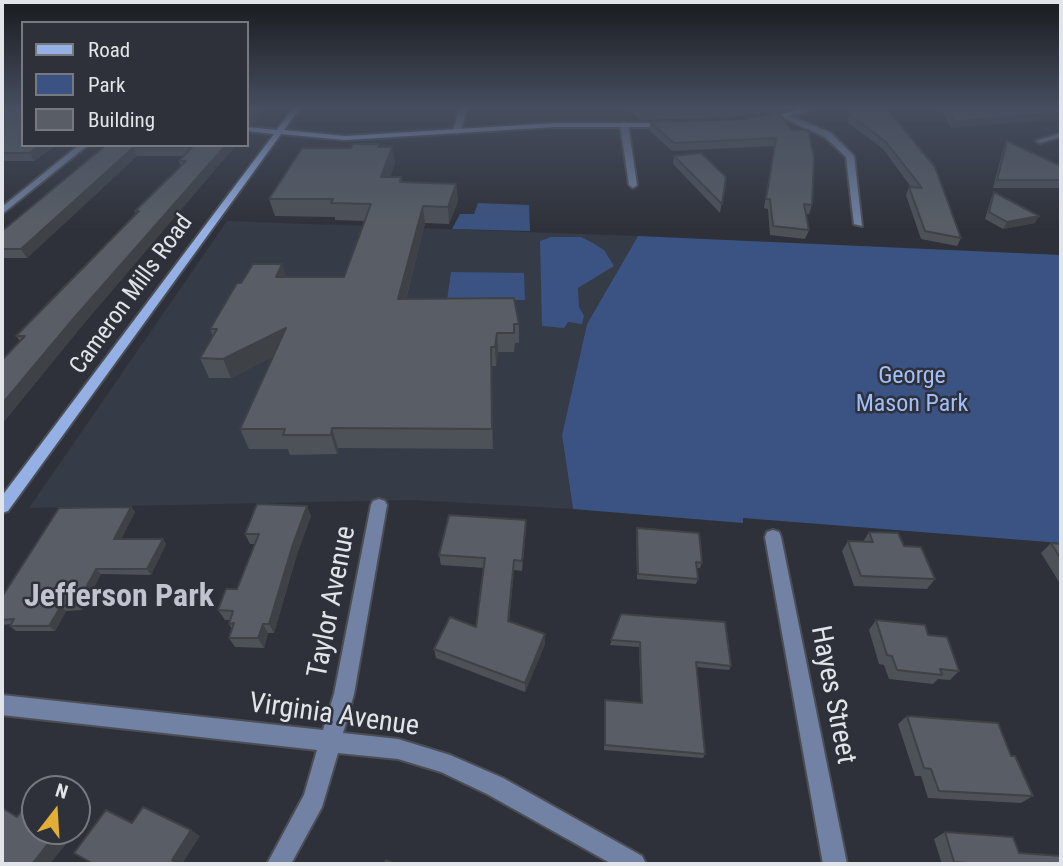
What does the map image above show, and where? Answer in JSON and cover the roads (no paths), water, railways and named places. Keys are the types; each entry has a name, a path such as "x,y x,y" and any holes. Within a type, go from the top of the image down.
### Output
{"street":[{"path":"2,211 79,149"},
{"name":"Cameron Mills Road","path":"2,506 265,149"},
{"path":"628,149 633,185"},
{"path":"843,149 850,156 859,224"},
{"name":"Taylor Avenue","path":"279,864 314,799 350,670 379,505"},
{"name":"Hayes Street","path":"773,537 835,864"},
{"name":"Virginia Avenue","path":"2,705 398,749 443,762 495,786 634,864"}],"district":[{"name":"Jefferson Park","path":"119,598"}],"park label":[{"name":"George Mason Park","path":"912,391"}]}
